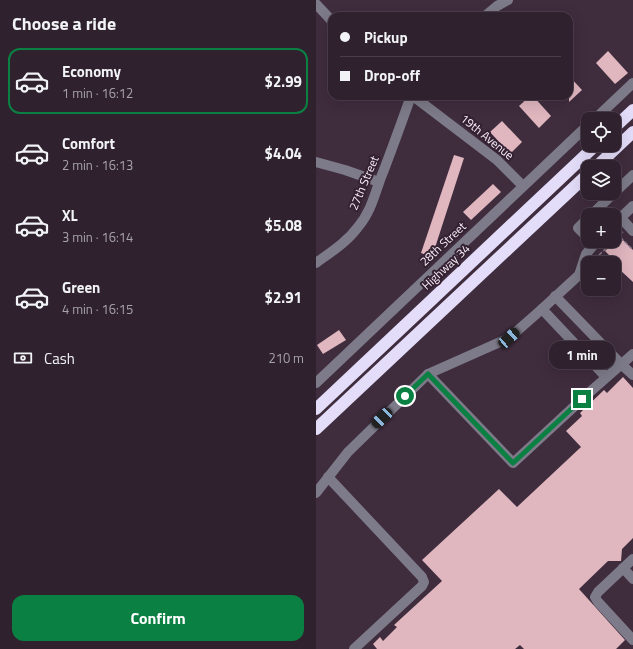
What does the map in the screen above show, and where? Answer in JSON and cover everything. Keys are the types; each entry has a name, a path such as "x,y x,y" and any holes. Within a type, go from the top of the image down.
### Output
{"highway":[{"path":"621,121 633,110"},
{"path":"603,160 633,132"},
{"name":"Highway 34","path":"316,409 589,152"},
{"path":"316,429 581,181"},
{"path":"316,439 364,383"}],"street":[{"path":"490,12 508,0"},
{"path":"316,4 328,17"},
{"path":"602,112 633,83"},
{"name":"27th Street","path":"316,263 340,246 358,228 365,218 373,202 411,100"},
{"name":"19th Avenue","path":"417,100 497,160 523,186"},
{"name":"28th Street","path":"316,383 581,132"},
{"path":"316,162 380,182"},
{"path":"599,208 633,175"},
{"path":"621,219 633,206"},
{"path":"316,493 348,452 428,374 509,338 542,309 579,274 589,248"},
{"path":"555,296 620,364 633,375"},
{"path":"542,309 606,377"},
{"path":"428,374 513,463 620,364 633,354"},
{"path":"328,477 422,577 424,582 422,586 354,649"},
{"path":"633,559 598,592 595,597 633,640"},
{"path":"623,568 633,579"}],"path":[{"path":"621,238 633,250"},
{"path":"599,255 606,248"}],"building":[{"path":"608,51 628,73 615,84 596,63"},
{"path":"573,80 582,90 573,98"},
{"path":"526,100 537,100 551,116 539,128 519,106"},
{"path":"502,121 522,142 510,154 490,132"},
{"path":"454,155 464,158 432,257 421,253"},
{"path":"493,184 501,192 471,220 463,212"},
{"path":"623,240 633,250 633,282 621,271 621,256 608,256 609,255 605,251 608,248 621,248 621,242"},
{"path":"339,330 346,340 323,354 317,345"},
{"path":"623,377 633,388 633,538 622,549 621,561 608,561 579,589 625,640 616,649 524,649 520,645 515,649 377,649 373,644 380,637 383,641 397,627 394,625 442,581 422,560 499,489 517,507 581,447 566,431 582,416 580,413 604,390 607,393"}],"route":[{"path":"405,396 428,374 513,463 582,399"}]}
